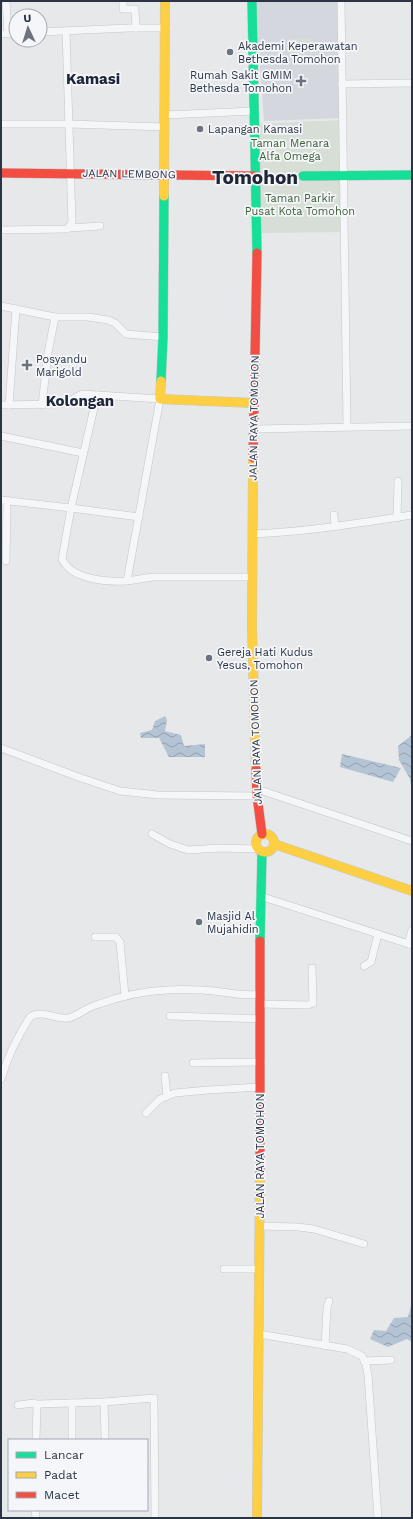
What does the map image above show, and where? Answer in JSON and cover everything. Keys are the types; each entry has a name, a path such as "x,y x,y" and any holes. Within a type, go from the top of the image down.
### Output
{"main road":[{"path":"166,1 163,337 160,399 254,403"},
{"name":"JALAN RAYA TOMOHON","path":"252,1 257,266 253,429 252,578 257,792 262,834 258,837 256,842 260,850 261,994 257,1518"},
{"name":"JALAN LEMBONG","path":"1,173 256,176"},
{"path":"303,176 412,175"},
{"path":"260,850 270,850 274,844 270,835 262,834"},
{"path":"274,844 412,891"}],"street":[{"path":"5,34 6,1"},
{"path":"122,1 123,9 135,9 136,28"},
{"path":"341,1 347,426"},
{"path":"48,32 166,28"},
{"path":"66,31 72,223 69,228"},
{"path":"342,84 412,83"},
{"path":"165,115 254,111"},
{"path":"1,124 69,124 164,127"},
{"path":"1,230 56,230 100,226"},
{"path":"1,306 55,317 88,317 108,320 115,323 126,334 163,337"},
{"path":"9,405 16,309"},
{"path":"42,405 48,353 55,317"},
{"path":"1,405 42,405 68,402 82,394 160,399 126,581"},
{"path":"97,395 71,508 63,555 64,562 68,567 95,580 107,582 160,577 252,578"},
{"path":"253,429 347,426 412,426"},
{"path":"1,436 83,453"},
{"path":"396,518 398,481"},
{"path":"6,561 4,500 138,517"},
{"path":"334,515 335,527"},
{"path":"252,534 286,533 412,515"},
{"path":"1,748 74,776 120,791 158,795 257,792 412,841"},
{"path":"152,834 170,844 188,850 220,848 260,850"},
{"path":"260,896 410,945 412,930"},
{"path":"364,966 371,962 378,934"},
{"path":"95,936 116,937 120,942 125,996"},
{"path":"261,1004 308,1005 312,1003 312,968"},
{"path":"1,1078 14,1044 30,1017 34,1015 39,1014 68,1018 91,1006 125,996 167,990 207,991 250,995 261,994"},
{"path":"170,1016 260,1019"},
{"path":"193,1063 260,1062"},
{"path":"166,1076 167,1096"},
{"path":"146,1113 160,1100 175,1093 260,1087"},
{"path":"260,1226 314,1229 364,1244"},
{"path":"224,1269 260,1269"},
{"path":"325,1346 327,1308 329,1301"},
{"path":"259,1334 355,1352 362,1356 368,1374 378,1518"},
{"path":"364,1361 391,1360"},
{"path":"18,1405 34,1403 104,1402 154,1398 155,1518"},
{"path":"104,1402 105,1437"},
{"path":"72,1403 72,1439"},
{"path":"36,1439 38,1404"}],"shaded area":[{"name":"Rumah Sakit GMIM Bethesda Tomohon","path":"257,1 339,1 341,118 264,121"}],"green space":[{"path":"313,38 313,53 290,54 290,39"},
{"path":"343,120 344,232 256,233 254,124"}],"water":[{"path":"165,716 167,720 165,731 181,735 184,746 205,744 205,757 169,757 159,738 141,738 140,733 152,730 155,721"},
{"path":"412,735 412,791 410,779 399,760 398,746"},
{"path":"342,754 401,768 393,782 340,767"},
{"path":"412,1302 412,1342 407,1339 388,1347 370,1339 374,1330 386,1331 394,1318 408,1317"}],"traffic: fast":[{"path":"252,1 257,253"},
{"path":"303,176 412,175"},
{"path":"161,381 163,337 164,196"},
{"path":"260,941 262,852"}],"traffic: slow":[{"path":"164,196 165,1"},
{"path":"161,381 160,399 254,403"},
{"path":"253,458 252,627 256,769"},
{"path":"265,834 271,837 274,843 271,849 265,852 259,849 256,843 259,837 265,834"},
{"path":"274,844 412,891"},
{"path":"257,1518 260,1172"}],"traffic: jam":[{"path":"1,173 256,176"},
{"path":"253,458 257,253"},
{"path":"256,769 257,796 262,834"},
{"path":"260,941 260,1172"}],"place":[{"name":"Akademi Keperawatan Bethesda Tomohon","path":"230,52"},
{"name":"Rumah Sakit GMIM Bethesda Tomohon","path":"301,81"},
{"name":"Lapangan Kamasi","path":"200,129"},
{"name":"Posyandu Marigold","path":"27,365"},
{"name":"Gereja Hati Kudus Yesus, Tomohon","path":"209,658"},
{"name":"Masjid Al Mujahidin","path":"199,922"}],"district":[{"name":"Kamasi","path":"93,79"},
{"name":"Tomohon","path":"255,177"},
{"name":"Kolongan","path":"80,401"}],"park label":[{"name":"Taman Menara Alfa Omega","path":"290,149"},
{"name":"Taman Parkir Pusat Kota Tomohon","path":"300,204"}]}
